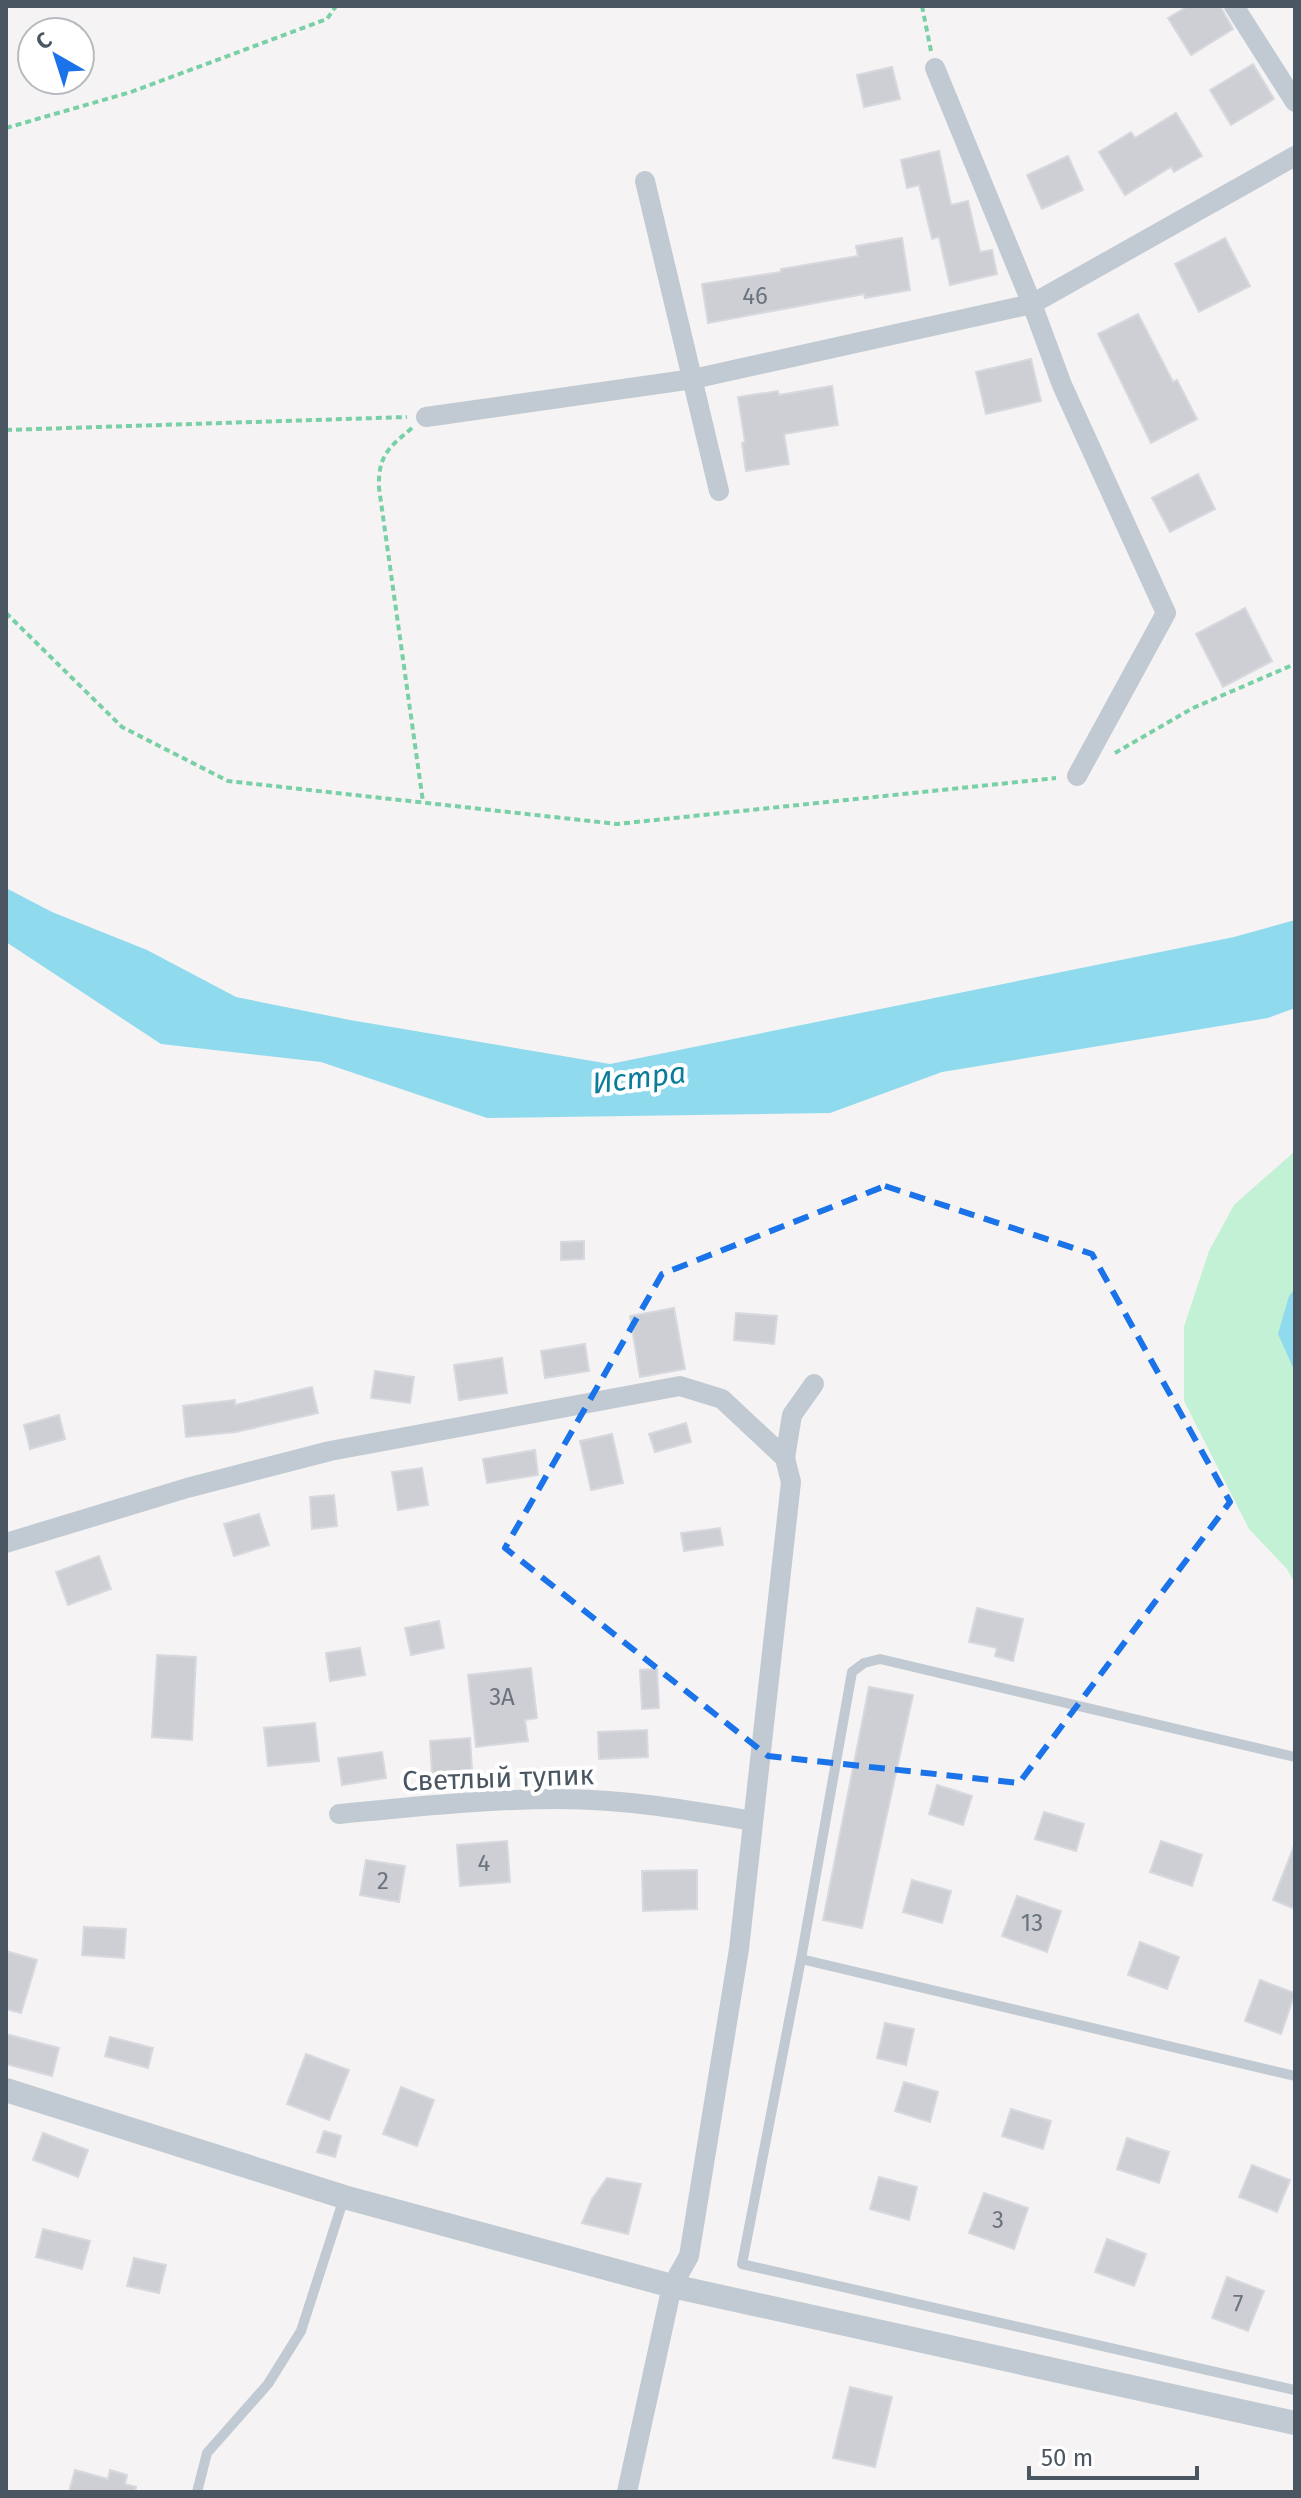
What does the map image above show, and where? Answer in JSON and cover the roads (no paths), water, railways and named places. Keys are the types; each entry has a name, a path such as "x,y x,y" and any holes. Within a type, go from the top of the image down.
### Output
{"street":[{"path":"1234,6 1295,102"},
{"path":"935,68 1062,385 1166,613 1077,776"},
{"path":"426,417 693,379 1032,304 1295,156"},
{"path":"645,181 719,491"},
{"path":"627,2492 672,2286 689,2256 739,1949 784,1560 791,1482 785,1458 792,1415 814,1384"},
{"path":"6,1543 187,1488 330,1451 680,1386 722,1399 785,1458"},
{"name":"Светлый тупик","path":"339,1814 482,1801 562,1799 682,1809 753,1821"},
{"path":"6,2090 344,2197 672,2286 1295,2423"}],"lane":[{"path":"1295,1757 880,1659 864,1663 852,1672 742,2264 1295,2390"},
{"path":"801,1959 1295,2076"},
{"path":"197,2492 207,2453 268,2384 301,2331 344,2197"}],"water":[{"name":"Истра","path":"6,888 52,912 147,950 236,997 350,1020 610,1064 1234,937 1295,920 1295,1008 1268,1018 942,1072 830,1113 487,1118 321,1062 161,1044 6,942"},
{"path":"1295,1289 1295,1372 1278,1334 1289,1296"}]}
